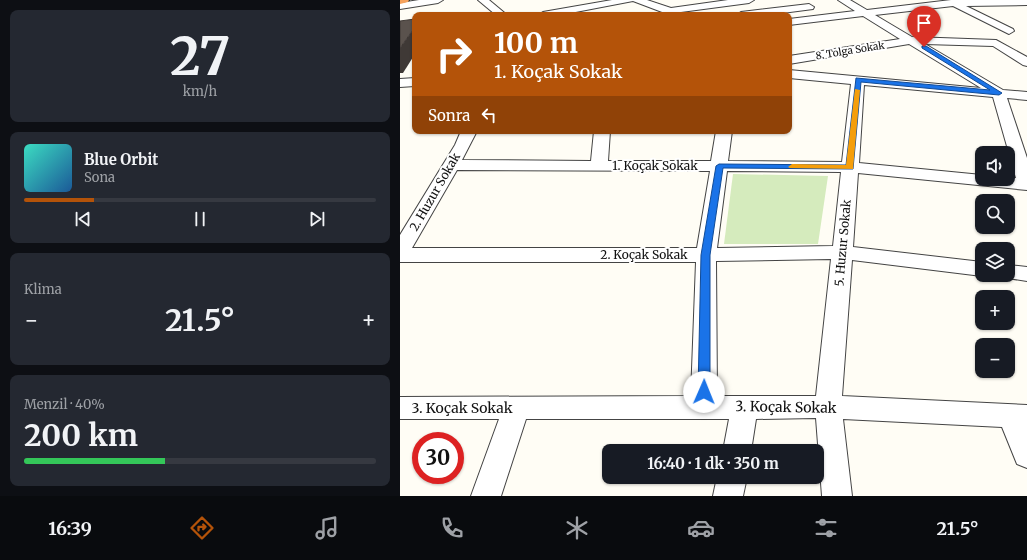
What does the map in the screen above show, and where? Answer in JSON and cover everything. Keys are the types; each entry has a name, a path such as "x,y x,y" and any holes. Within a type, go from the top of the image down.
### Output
{"highway":[{"path":"400,1 404,0"}],"street":[{"path":"400,6 438,0"},
{"path":"484,0 498,12"},
{"path":"582,12 629,0"},
{"path":"636,0 671,12"},
{"path":"680,12 749,0"},
{"path":"832,4 845,1 999,93 1027,185"},
{"path":"948,1 1009,31"},
{"path":"792,22 948,1 1027,2"},
{"path":"766,12 817,6"},
{"name":"8. Tolga Sokak","path":"792,60 912,40 996,43 1027,62"},
{"path":"792,74 1027,96"},
{"name":"5. Huzur Sokak","path":"836,496 828,407 858,80"},
{"path":"400,83 412,82"},
{"name":"2. Huzur Sokak","path":"400,254 467,134"},
{"path":"599,165 602,134"},
{"path":"704,407 706,255 724,134"},
{"name":"1. Koçak Sokak","path":"450,165 850,167 1027,185"},
{"name":"2. Koçak Sokak","path":"400,254 706,255 843,252 975,268"},
{"path":"1015,273 1027,274"},
{"path":"738,444 745,407"},
{"name":"3. Koçak Sokak","path":"400,408 828,407 1019,417"},
{"path":"486,496 516,408"},
{"path":"1019,417 1027,455"},
{"path":"728,496 731,484"}],"green space":[{"path":"733,174 828,176 818,244 724,244"}],"building":[{"path":"412,19 412,31 400,48 400,21"}],"slow traffic":[{"path":"792,167 850,167 857,90"}],"route":[{"path":"704,392 706,255 719,166 850,167 858,80 999,93 924,47"}]}
